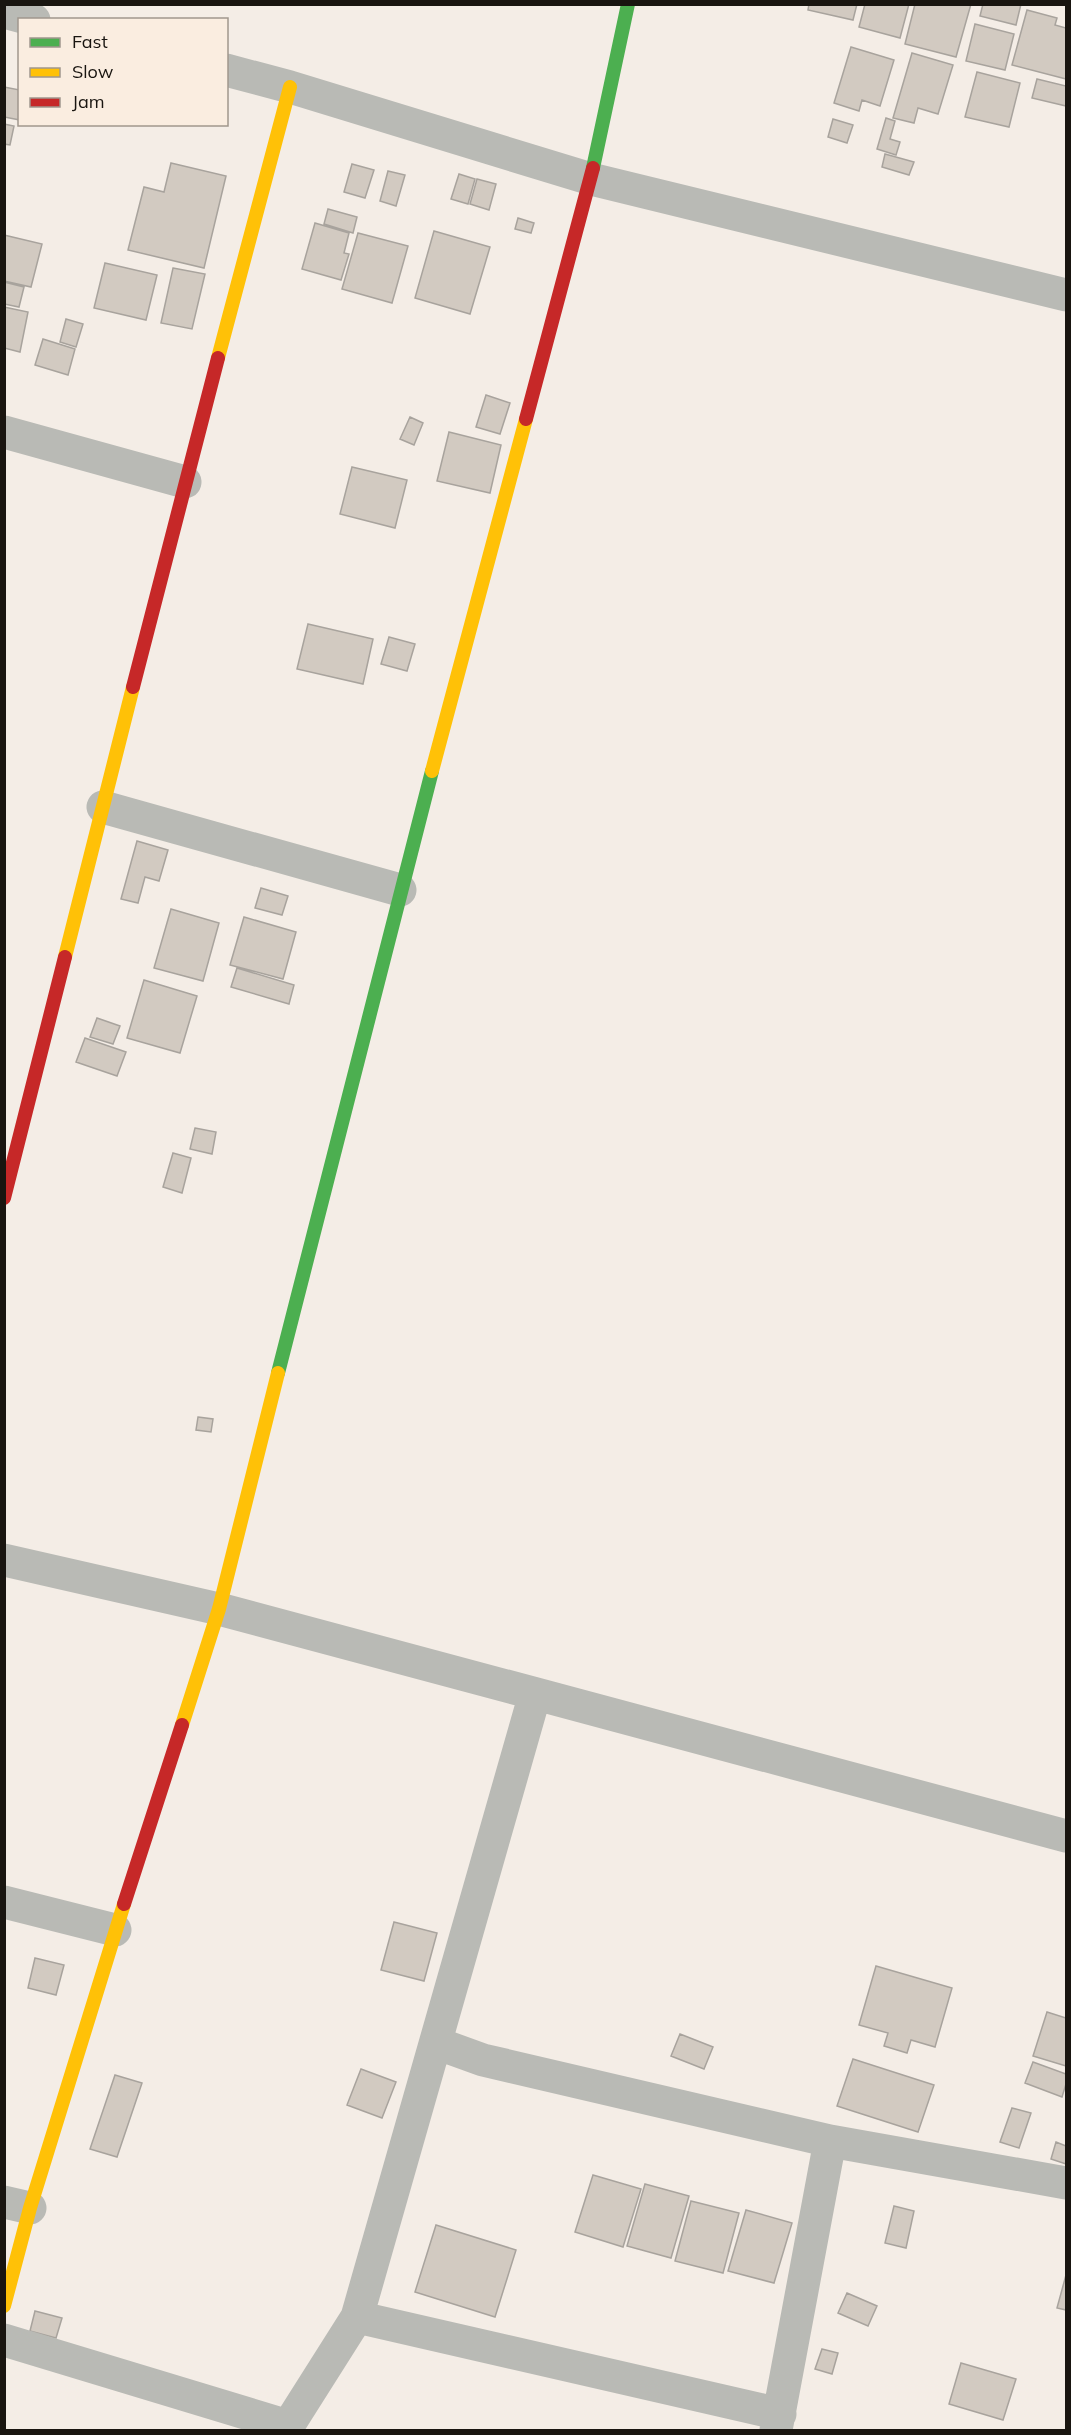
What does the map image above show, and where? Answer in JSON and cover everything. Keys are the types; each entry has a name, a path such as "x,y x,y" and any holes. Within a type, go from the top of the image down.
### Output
{"street":[{"path":"4,2306 17,2205 115,1930 219,1609 400,891 591,179 628,4"},
{"path":"4,12 26,18"},
{"path":"228,71 290,87 591,179 1066,294"},
{"path":"4,1198 10,1160 103,807 185,482 290,87"},
{"path":"4,432 185,482"},
{"path":"103,807 400,891"},
{"path":"4,1560 219,1609 1066,1836"},
{"path":"4,2340 288,2426 357,2317 535,1694"},
{"path":"4,1902 115,1930"},
{"path":"436,2043 483,2060 830,2141 1066,2183"},
{"path":"357,2317 778,2422 830,2141"}],"building":[{"path":"809,4 857,4 853,20 808,10"},
{"path":"865,4 909,4 900,38 859,27"},
{"path":"915,4 971,4 956,57 905,44"},
{"path":"983,4 1021,4 1016,25 980,16"},
{"path":"1027,10 1057,18 1055,25 1066,28 1066,79 1012,65"},
{"path":"975,24 1014,34 1005,70 966,61"},
{"path":"851,47 894,60 880,106 862,100 859,111 834,103"},
{"path":"912,53 953,65 938,114 918,108 914,123 893,118"},
{"path":"977,72 1020,83 1009,127 965,117"},
{"path":"1037,79 1066,86 1066,106 1032,98"},
{"path":"4,87 18,90 18,120 4,117"},
{"path":"886,118 895,121 890,139 900,142 896,155 877,149"},
{"path":"833,119 853,125 847,143 828,137"},
{"path":"4,124 14,126 10,145 4,144"},
{"path":"885,154 914,162 909,175 882,167"},
{"path":"171,163 226,176 204,268 128,250 144,187 164,192"},
{"path":"352,164 374,170 365,198 344,192"},
{"path":"388,171 405,175 396,206 380,201"},
{"path":"459,174 475,179 468,204 451,199"},
{"path":"477,179 496,184 489,210 470,204"},
{"path":"328,209 357,217 353,233 324,224"},
{"path":"518,218 534,223 531,233 515,229"},
{"path":"315,223 349,233 344,253 349,254 341,280 302,269"},
{"path":"434,231 490,247 470,314 415,298"},
{"path":"358,233 408,246 392,303 342,289"},
{"path":"4,235 42,244 31,287 4,281"},
{"path":"105,263 157,275 146,320 94,308"},
{"path":"173,268 205,274 192,329 161,323"},
{"path":"4,282 24,287 19,307 4,304"},
{"path":"4,307 28,312 20,352 4,348"},
{"path":"66,319 83,324 76,347 60,342"},
{"path":"43,339 75,349 68,375 35,365"},
{"path":"486,395 510,403 500,434 476,427"},
{"path":"410,417 423,423 414,445 400,439"},
{"path":"449,432 501,445 490,493 437,481"},
{"path":"352,467 407,480 395,528 340,514"},
{"path":"308,624 373,639 363,684 297,669"},
{"path":"389,637 415,644 407,671 381,664"},
{"path":"137,841 168,850 159,881 145,877 138,903 121,899"},
{"path":"261,888 288,896 282,915 255,908"},
{"path":"171,909 219,923 203,981 154,968"},
{"path":"244,917 296,932 283,979 230,965"},
{"path":"237,968 294,985 289,1004 231,987"},
{"path":"144,980 197,996 180,1053 127,1038"},
{"path":"97,1018 120,1026 113,1044 90,1037"},
{"path":"85,1038 126,1052 117,1076 76,1062"},
{"path":"195,1128 216,1132 212,1154 190,1149"},
{"path":"173,1153 191,1158 182,1193 163,1187"},
{"path":"198,1417 213,1419 211,1432 196,1430"},
{"path":"394,1922 437,1933 424,1981 381,1970"},
{"path":"35,1958 64,1965 56,1995 28,1988"},
{"path":"876,1966 952,1988 935,2047 911,2040 907,2053 884,2046 888,2033 859,2025"},
{"path":"1047,2012 1066,2018 1066,2066 1033,2056"},
{"path":"680,2034 713,2047 704,2069 671,2056"},
{"path":"853,2059 934,2085 918,2132 837,2106"},
{"path":"1033,2062 1066,2074 1062,2097 1025,2083"},
{"path":"361,2069 396,2082 382,2118 347,2105"},
{"path":"115,2075 142,2083 117,2157 90,2149"},
{"path":"1012,2108 1031,2113 1019,2148 1000,2142"},
{"path":"1056,2142 1066,2146 1066,2164 1051,2159"},
{"path":"593,2175 641,2189 623,2247 575,2232"},
{"path":"645,2184 689,2196 671,2258 627,2246"},
{"path":"691,2201 739,2213 723,2273 675,2261"},
{"path":"894,2206 914,2211 906,2248 885,2243"},
{"path":"746,2210 792,2223 774,2283 728,2271"},
{"path":"436,2225 516,2250 495,2317 415,2292"},
{"path":"1066,2275 1066,2310 1057,2308"},
{"path":"847,2293 877,2306 868,2326 838,2313"},
{"path":"35,2311 62,2318 56,2338 30,2331"},
{"path":"822,2349 838,2353 832,2374 815,2369"},
{"path":"961,2363 1016,2379 1003,2420 949,2404"}],"traffic: fast":[{"path":"593,168 628,4"},
{"path":"278,1373 432,771"}],"traffic: slow":[{"path":"218,358 290,87"},
{"path":"432,771 526,419"},
{"path":"65,957 133,687"},
{"path":"182,1725 219,1609 278,1373"},
{"path":"4,2306 30,2208 124,1904"}],"traffic: jam":[{"path":"526,419 593,168"},
{"path":"133,687 218,358"},
{"path":"4,1198 65,957"},
{"path":"124,1904 182,1725"}]}
